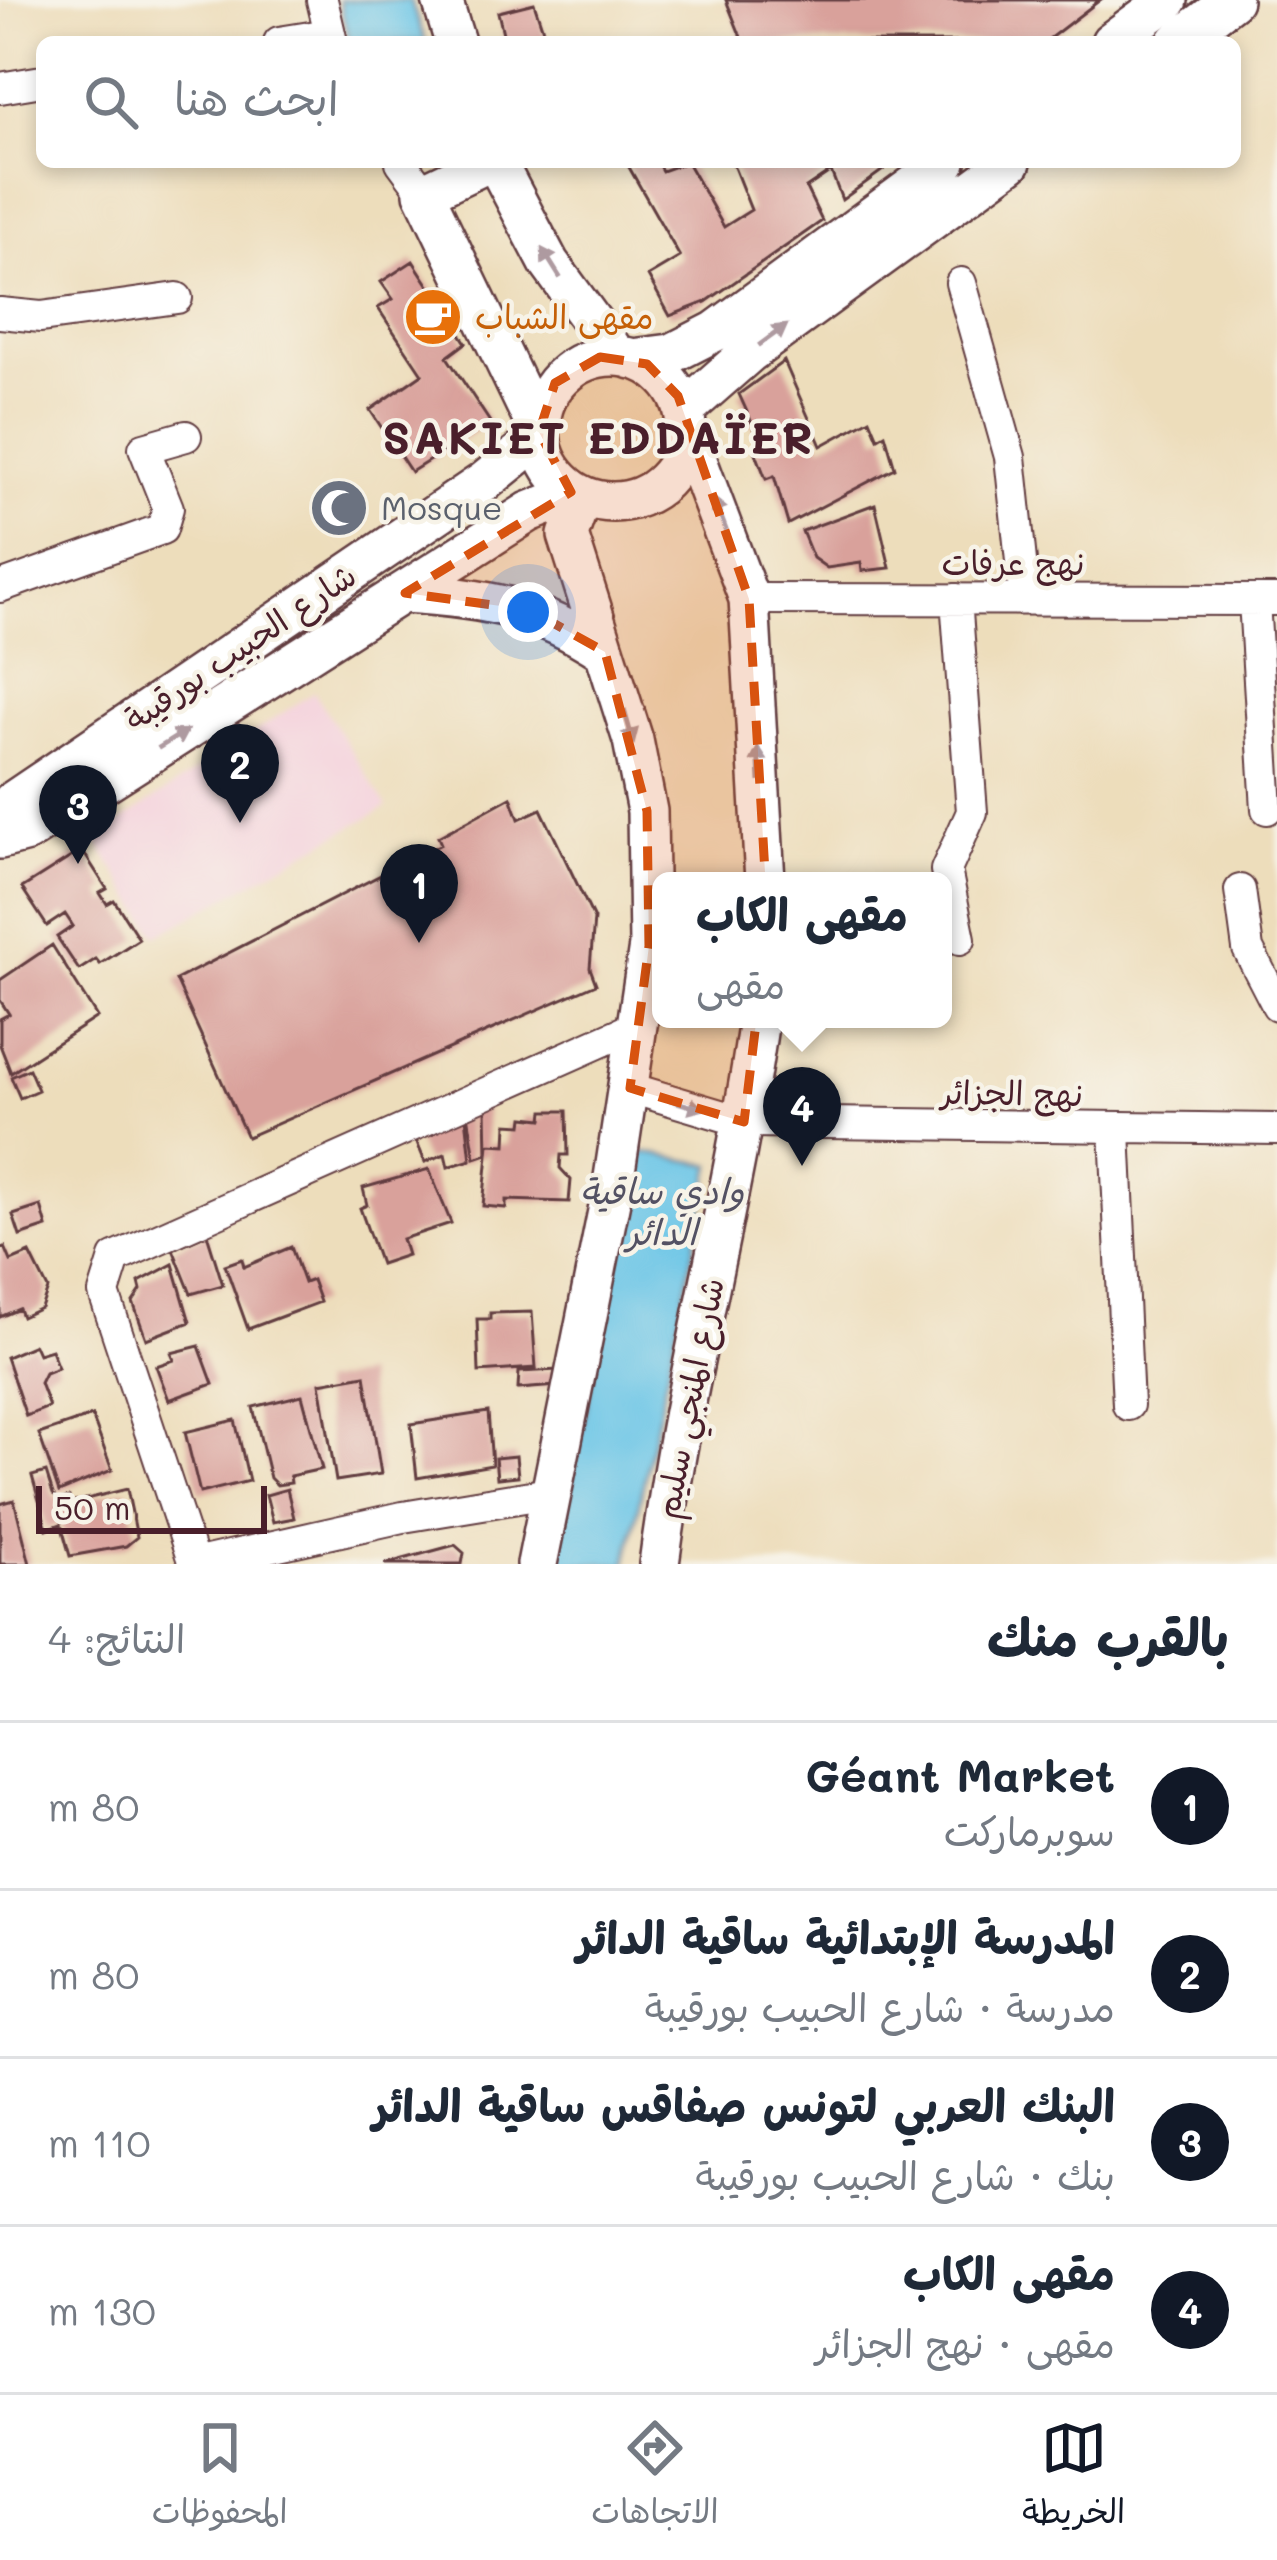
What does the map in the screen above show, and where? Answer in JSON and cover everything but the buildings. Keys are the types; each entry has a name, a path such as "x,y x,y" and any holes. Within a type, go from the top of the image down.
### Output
{"main road":[{"path":"442,0 452,36"},
{"path":"1128,36 1232,0"},
{"path":"460,168 412,177 539,434 551,469 579,495 568,535 633,740 647,811 649,946 641,1024 537,1564"},
{"path":"495,168 549,263 625,357 670,383 685,420 749,598 764,872"},
{"name":"شارع الحبيب بورقيبة","path":"0,816 12,802 484,482 539,434 546,398 568,371 600,357 671,354 716,331 938,168"},
{"name":"شارع الحبيب بورقيبة","path":"0,839 27,832 529,512 579,495 618,503 652,491 676,466 685,420 749,352 1004,168"},
{"path":"406,593 530,610 559,621 605,652"},
{"name":"شارع المنجي سليم","path":"659,1564 671,1468 744,1122 758,1028"}],"street":[{"path":"322,0 330,36"},
{"path":"0,88 36,82"},
{"path":"961,283 1010,457 1025,599"},
{"path":"0,313 41,317 177,298"},
{"path":"0,587 162,529 168,508 144,448 186,436"},
{"name":"نهج عرفات","path":"749,598 1266,601"},
{"path":"946,872 972,812 956,599"},
{"path":"1266,601 1267,809"},
{"path":"1240,890 1248,949 1277,1005"},
{"path":"952,900 960,939"},
{"path":"549,1493 404,1517 194,1564 104,1293 115,1258 641,1024"},
{"name":"نهج الجزائر","path":"630,1088 744,1122 1277,1130"},
{"path":"1115,1131 1128,1405"}],"highlighted area":[{"path":"600,357 647,364 678,396 749,599 768,924 744,1122 630,1088 649,946 647,811 605,652 530,610 405,593 571,492 539,432 555,383"}],"shaded area":[{"path":"314,692 387,807 157,936 95,839"}],"water":[{"path":"339,0 410,0 424,36 348,36"},
{"name":"وادي ساقية الدائر","path":"638,1151 712,1165 626,1564 555,1564"}],"place":[{"name":"مقهى الشباب","path":"433,317"},
{"name":"Mosque","path":"339,508"},
{"name":"المدرسة الإبتدائية ساقية الدائر","path":"240,823"},
{"name":"البنك العربي لتونس صفاقس ساقية الدائر","path":"78,864"},
{"name":"Géant Market","path":"419,943"},
{"name":"مقهى الكاب","path":"802,1166"}],"district":[{"name":"SAKIET EDDAÏER","path":"599,438"}]}
